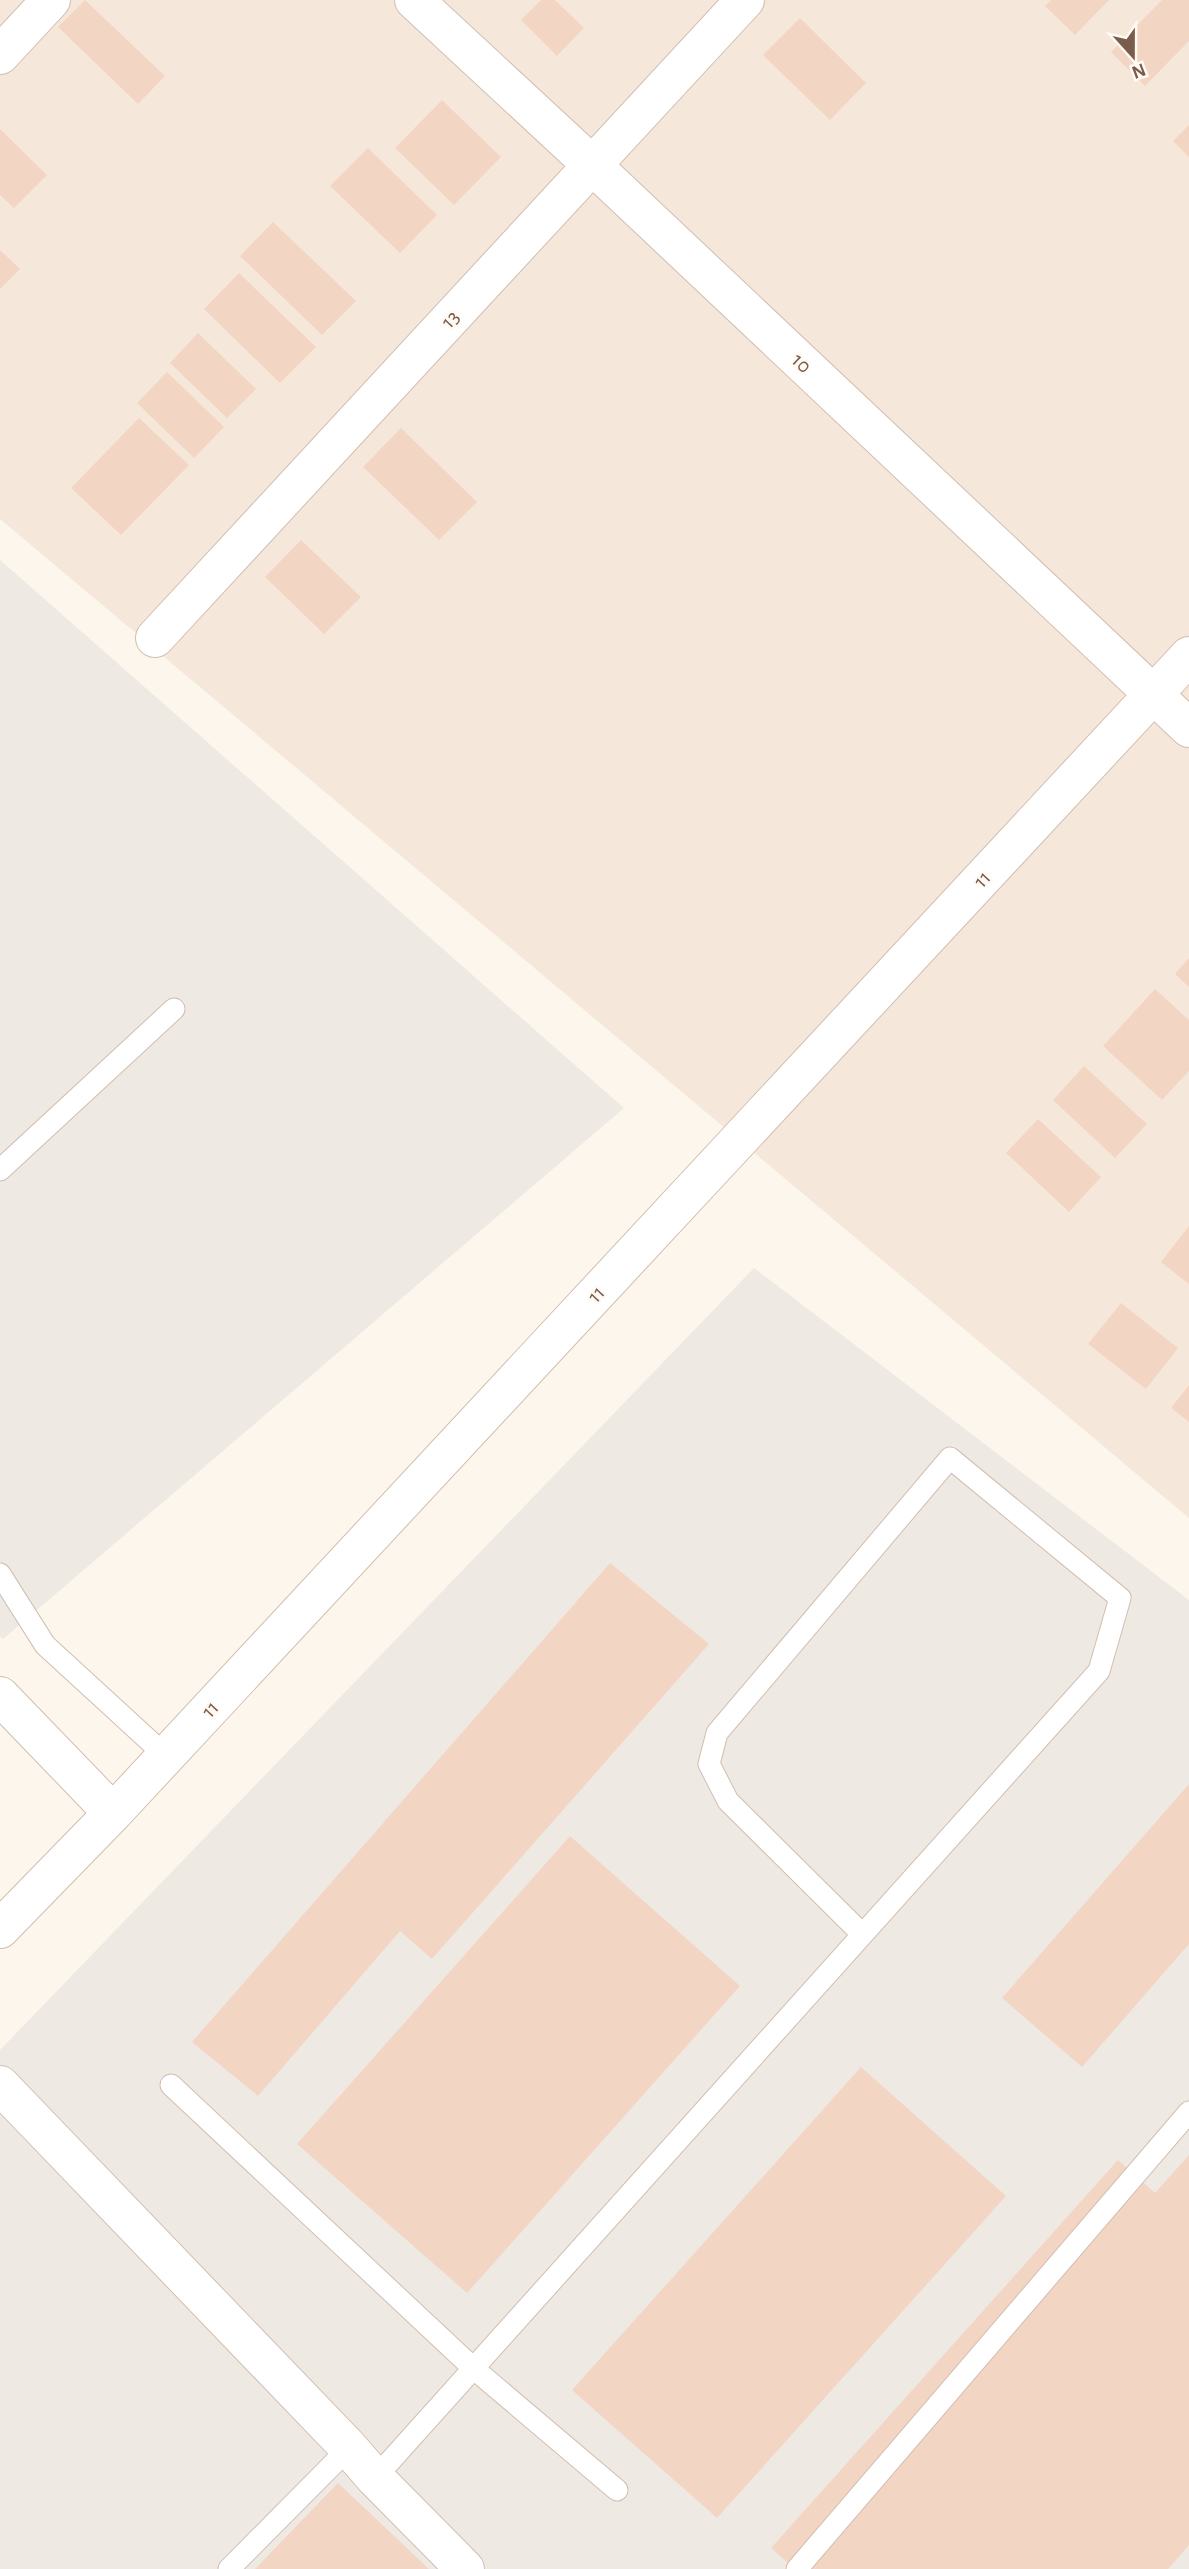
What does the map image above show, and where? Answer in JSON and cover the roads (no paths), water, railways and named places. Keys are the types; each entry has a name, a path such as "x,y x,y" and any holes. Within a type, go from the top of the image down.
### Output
{"street":[{"path":"0,55 51,0"},
{"name":"10","path":"414,0 1189,729"},
{"name":"13","path":"155,638 745,0"},
{"name":"11","path":"0,1929 113,1813 1189,656"},
{"path":"0,1696 113,1813"},
{"path":"0,2085 465,2569"}],"lane":[{"path":"0,1170 174,1009"},
{"path":"375,2478 1099,1671 1120,1598 950,1458 717,1733 709,1764 728,1801 862,1934"},
{"path":"0,1574 45,1645 166,1756"},
{"path":"171,2085 473,2368 618,2490"},
{"path":"797,2569 1189,2112"},
{"path":"229,2569 349,2448"}]}
